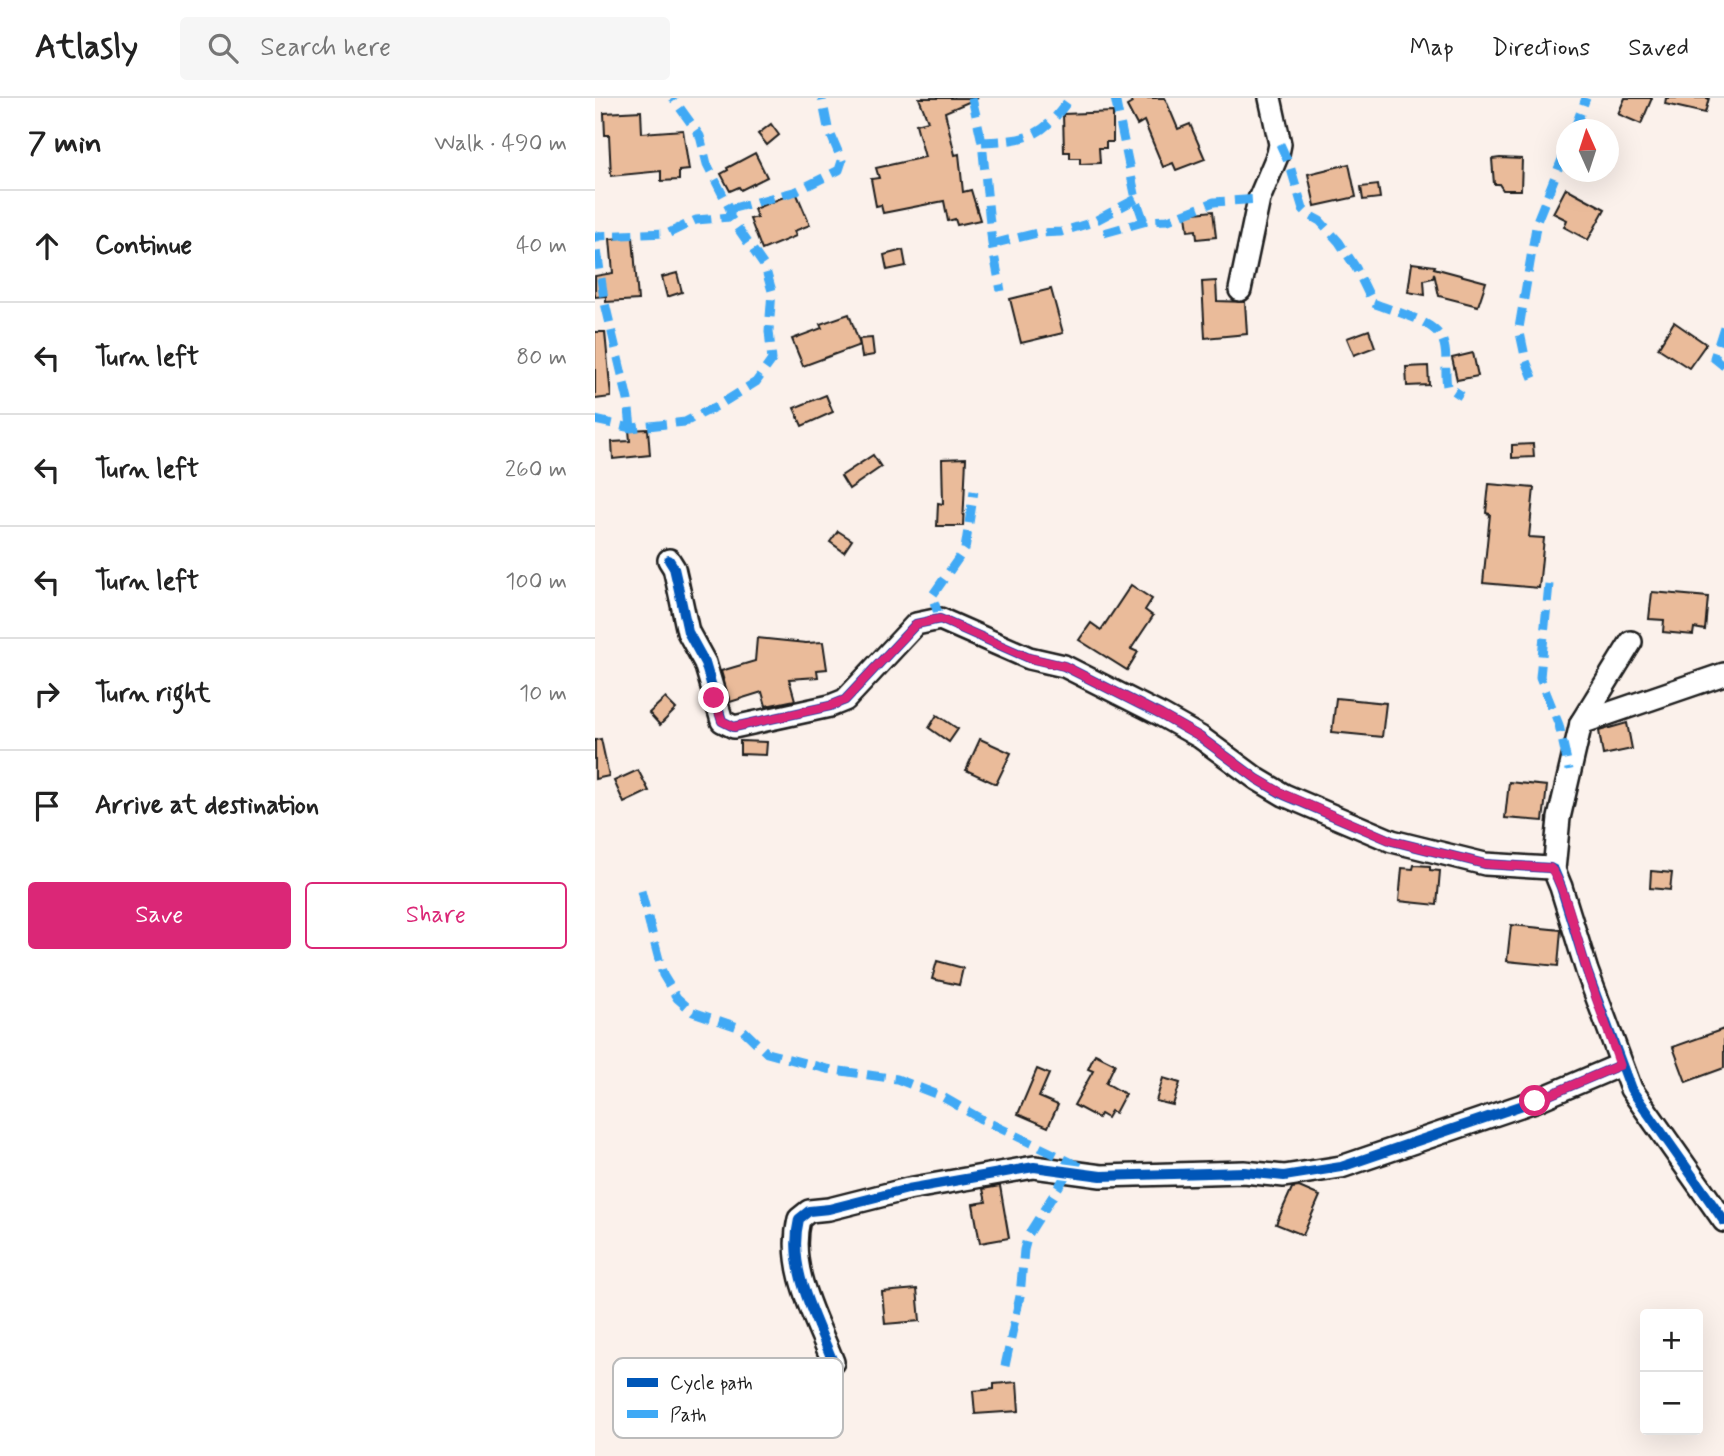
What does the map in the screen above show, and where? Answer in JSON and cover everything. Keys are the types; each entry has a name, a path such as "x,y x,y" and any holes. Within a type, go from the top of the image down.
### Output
{"street":[{"path":"1240,290 1259,199 1280,144 1270,98"},
{"path":"669,560 677,581 688,632 705,663 722,721 734,727 830,706 845,700 916,624 940,619 1029,658 1064,666 1171,720 1285,795 1392,841 1485,864 1544,866 1554,870"},
{"path":"1631,642 1581,723 1559,818 1554,870 1620,1065 1631,1089 1724,1221"},
{"path":"1581,723 1724,674"},
{"path":"830,1358 797,1271 795,1236 799,1219 809,1211 829,1209 908,1189 1034,1167 1101,1176 1244,1172 1284,1176 1341,1167 1535,1101 1620,1065"}],"building":[{"path":"919,98 978,98 945,112 955,155 959,154 963,192 971,190 980,220 957,225 955,219 948,221 944,201 883,213 881,205 876,206 871,179 879,178 876,168 925,157 916,124 928,121"},
{"path":"1129,98 1165,98 1178,129 1190,124 1205,159 1176,170 1173,163 1163,167 1144,121 1137,125 1127,106 1132,103"},
{"path":"1625,98 1652,98 1641,124 1618,114"},
{"path":"1666,98 1709,98 1705,113 1665,104"},
{"path":"641,111 642,133 683,130 689,170 679,171 679,180 661,181 661,171 611,176 609,135 605,135 604,113"},
{"path":"1113,112 1113,142 1106,142 1106,148 1099,148 1100,163 1080,164 1080,158 1070,158 1070,152 1064,152 1063,114"},
{"path":"771,124 779,135 767,145 758,134"},
{"path":"755,153 767,177 741,190 739,187 730,191 721,174"},
{"path":"1492,159 1522,159 1521,190 1503,190 1499,184 1494,184"},
{"path":"1349,164 1356,197 1315,206 1308,174"},
{"path":"1378,185 1380,198 1363,200 1361,187"},
{"path":"1566,188 1605,209 1588,240 1564,227 1567,220 1553,213"},
{"path":"796,192 810,225 794,231 796,236 762,250 750,219 757,217 754,209"},
{"path":"1213,211 1216,237 1197,239 1196,230 1188,231 1186,214"},
{"path":"633,237 638,300 606,302 606,296 595,297 595,276 613,273 610,239"},
{"path":"903,250 906,266 887,270 884,255"},
{"path":"1412,263 1435,266 1434,268 1486,282 1478,306 1439,296 1434,273 1433,278 1424,280 1425,295 1408,292"},
{"path":"677,273 682,292 667,297 662,277"},
{"path":"1216,281 1217,301 1245,302 1247,334 1205,338 1202,282"},
{"path":"1051,289 1063,333 1021,343 1010,299"},
{"path":"849,314 860,345 803,366 792,339 822,328 820,324"},
{"path":"1674,322 1706,344 1689,368 1658,348"},
{"path":"1369,330 1375,347 1354,355 1347,338"},
{"path":"595,332 605,332 611,397 595,399"},
{"path":"872,338 874,355 862,357 859,339"},
{"path":"1473,353 1478,376 1457,380 1452,358"},
{"path":"1428,366 1429,385 1407,386 1406,367"},
{"path":"826,395 833,412 802,426 794,408"},
{"path":"648,429 650,455 613,459 612,442 630,441 629,430"},
{"path":"1533,444 1534,457 1512,458 1512,445"},
{"path":"873,455 881,467 849,489 841,476"},
{"path":"966,458 963,526 937,526 938,503 943,504 942,459"},
{"path":"1489,484 1534,488 1529,537 1544,538 1539,588 1483,583 1490,514 1486,513"},
{"path":"838,531 852,540 844,552 830,542"},
{"path":"1131,585 1152,599 1145,610 1153,616 1131,649 1138,652 1127,670 1079,640 1091,623 1101,630"},
{"path":"1652,592 1708,597 1705,630 1694,628 1693,635 1663,632 1664,620 1649,619"},
{"path":"757,638 823,642 827,669 817,670 818,677 789,679 795,700 766,706 762,692 730,702 721,671 755,661"},
{"path":"665,698 676,709 660,725 649,713"},
{"path":"1336,698 1386,703 1382,737 1332,732"},
{"path":"937,715 958,729 949,742 929,728"},
{"path":"1627,723 1632,749 1603,755 1599,731"},
{"path":"601,739 609,776 595,779 595,740"},
{"path":"980,739 1011,753 996,784 966,770"},
{"path":"740,741 767,742 766,755 740,754"},
{"path":"638,770 649,791 624,803 614,781"},
{"path":"1509,782 1547,786 1543,821 1505,818"},
{"path":"1414,865 1430,866 1430,870 1440,871 1437,905 1399,901 1402,868 1413,869"},
{"path":"1651,871 1672,873 1670,890 1650,888"},
{"path":"1511,925 1561,930 1558,966 1507,961"},
{"path":"937,961 963,968 959,985 932,979"},
{"path":"1724,1029 1724,1068 1686,1082 1673,1047"},
{"path":"1095,1054 1115,1064 1106,1083 1125,1094 1115,1113 1111,1111 1107,1118 1100,1114 1098,1118 1074,1105 1093,1071 1088,1069"},
{"path":"1037,1069 1049,1074 1039,1097 1058,1105 1048,1127 1018,1114"},
{"path":"1163,1078 1180,1083 1173,1105 1156,1101"},
{"path":"1000,1186 1009,1238 980,1243 973,1204 986,1202 983,1189"},
{"path":"1299,1187 1320,1196 1303,1235 1276,1224 1292,1188"},
{"path":"917,1289 920,1321 885,1324 882,1292"},
{"path":"1017,1382 1019,1411 975,1414 973,1391 994,1389 994,1384"}],"marked path":[{"path":"595,420 631,428 685,422 756,382 772,360 769,331 772,291 765,267 730,217 730,209 707,164 700,136 673,98"},
{"path":"730,209 797,191 839,170 842,161 828,128 822,98"},
{"path":"972,98 982,142 992,244 1001,291"},
{"path":"982,142 1012,140 1033,134 1051,121 1070,98"},
{"path":"1115,98 1136,199 1144,222"},
{"path":"1578,119 1586,98"},
{"path":"1280,144 1303,209 1320,221 1339,242 1356,268 1373,303 1420,320 1436,331 1445,348 1447,386 1462,396"},
{"path":"1533,378 1526,361 1519,328 1537,221 1556,174"},
{"path":"992,244 1037,233 1061,232 1093,222 1136,199"},
{"path":"1104,233 1147,221 1168,220 1214,202 1259,199"},
{"path":"631,428 628,400 604,299 595,236 669,233 696,220 730,217"},
{"path":"1724,327 1714,358 1724,366"},
{"path":"940,619 932,596 965,549 974,491"},
{"path":"1549,584 1540,677 1559,725 1569,770"},
{"path":"641,891 663,975 677,998 693,1012 741,1028 767,1053 827,1069 897,1079 941,1096 981,1119 1085,1169"},
{"path":"1005,1366 1020,1296 1028,1235 1068,1172"}],"cycle path":[{"path":"669,560 674,568 688,632 705,663 722,721 734,727 830,706 845,700 916,624 940,619 1029,658 1064,666 1200,737 1257,779 1284,795 1392,841 1485,864 1554,870 1587,971 1631,1089 1724,1221"},
{"path":"831,1358 811,1310 797,1256 799,1219 809,1211 829,1209 908,1189 1034,1167 1101,1176 1244,1172 1284,1176 1341,1167 1535,1101 1620,1065"}],"route":[{"path":"714,698 722,721 734,727 830,706 845,700 916,624 940,619 1029,658 1064,666 1200,737 1257,779 1285,795 1392,841 1485,864 1550,868 1554,870 1561,887 1620,1065 1535,1101"}]}
